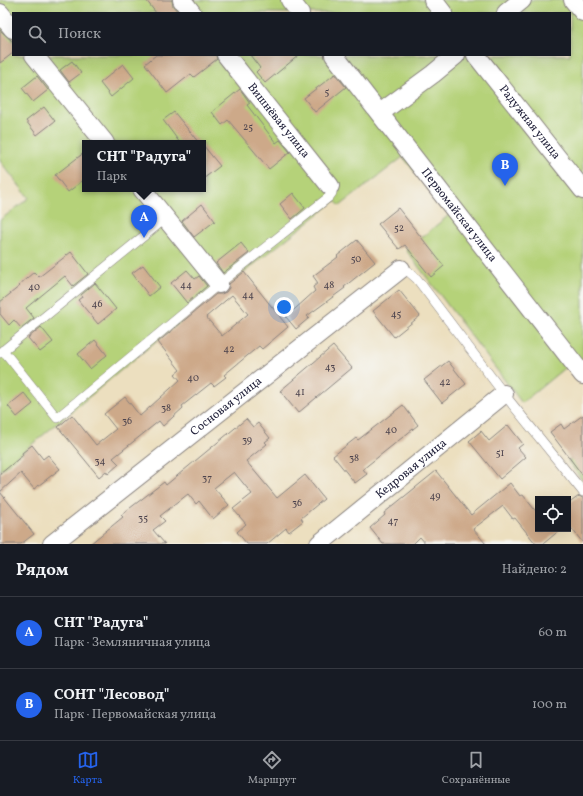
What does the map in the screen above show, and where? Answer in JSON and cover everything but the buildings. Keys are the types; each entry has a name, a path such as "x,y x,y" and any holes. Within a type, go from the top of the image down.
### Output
{"street":[{"path":"182,0 191,12"},
{"path":"290,0 299,12"},
{"path":"433,0 442,12"},
{"path":"507,12 522,0"},
{"path":"573,0 583,12"},
{"path":"0,13 12,28"},
{"path":"35,56 103,140"},
{"name":"Вишнёвая улица","path":"227,56 330,186"},
{"name":"Первомайская улица","path":"335,56 583,375"},
{"path":"380,113 455,56"},
{"name":"Радужная улица","path":"477,56 583,190"},
{"path":"144,192 219,284"},
{"name":"Сосновая улица","path":"52,544 400,269"},
{"name":"Кедровая улица","path":"319,544 504,394"}],"lane":[{"path":"166,218 2,352 57,418 219,284 329,197 332,193 330,186"},
{"path":"400,269 409,272 417,279 504,394 583,492"}],"green space":[{"path":"0,0 583,0 583,385 568,365 522,403 406,250 449,215 403,157 340,206 335,201 156,341 0,471 0,220 29,198 0,161"},
{"path":"583,450 583,481 568,461"}],"place":[{"name":"СОНТ \"Лесовод\"","path":"505,186"},
{"name":"СНТ \"Радуга\"","path":"144,238"}]}
